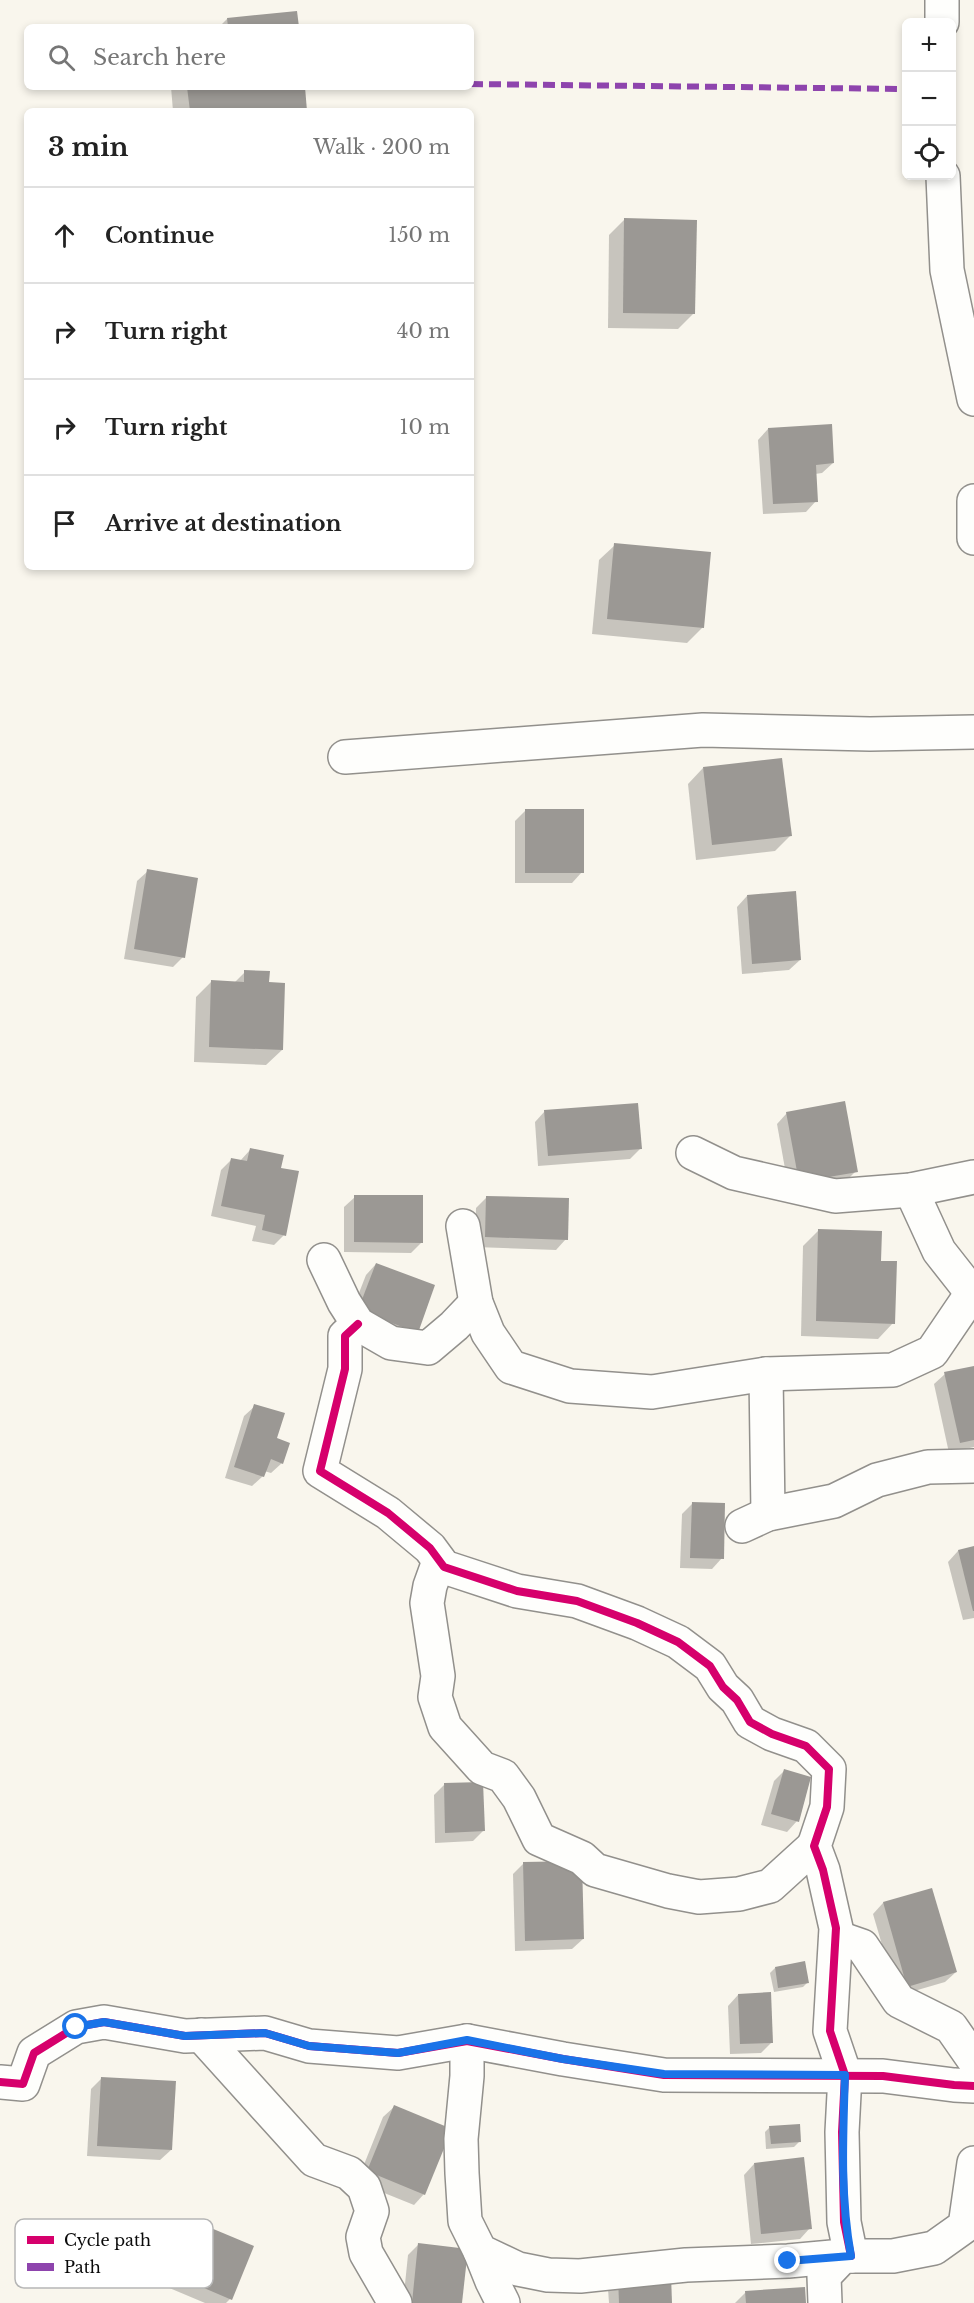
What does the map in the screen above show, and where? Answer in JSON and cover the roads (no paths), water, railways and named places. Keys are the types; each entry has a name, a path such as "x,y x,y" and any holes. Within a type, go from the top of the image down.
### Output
{"street":[{"path":"942,0 942,18"},
{"path":"943,180 947,270 974,399"},
{"path":"974,501 974,538"},
{"path":"345,758 703,730 870,734 974,732"},
{"path":"693,1153 734,1173 835,1196 911,1190 974,1177"},
{"path":"463,1226 476,1304 488,1333 512,1367 570,1386 652,1392 766,1374 893,1370 932,1352 973,1296 939,1251 911,1190"},
{"path":"324,1260 344,1302 358,1324 391,1343 428,1348 476,1304"},
{"path":"358,1324 345,1336 345,1369 320,1471 388,1514 430,1548 444,1568 517,1592 577,1601 637,1623 678,1642 710,1666 723,1687 737,1700 750,1722 772,1734 806,1746 829,1769 827,1807 814,1846 770,1886 739,1894 699,1897 668,1891 596,1870 582,1858 540,1839 519,1798 503,1776 482,1768 445,1726 435,1697 438,1676 427,1603 439,1561"},
{"path":"766,1374 755,1520 834,1501 877,1480 928,1467 974,1466"},
{"path":"814,1846 823,1870 836,1928 830,2031 845,2075 842,2132 847,2256"},
{"path":"836,1937 862,1946 899,2001 951,2027 974,2060"},
{"path":"0,2082 23,2084 34,2053 76,2027 104,2022 185,2036 265,2033 309,2046 398,2053 467,2040 563,2059 664,2074 883,2076 974,2086"},
{"path":"201,2035 314,2160 349,2173 364,2187 372,2211 363,2237 366,2253 395,2303"},
{"path":"467,2040 467,2076 462,2139 465,2221 503,2303"},
{"path":"480,2251 518,2269 548,2276 580,2276 686,2265 847,2256 893,2256 934,2248 965,2226 974,2163"},
{"path":"825,2303 824,2276 847,2256"}]}
